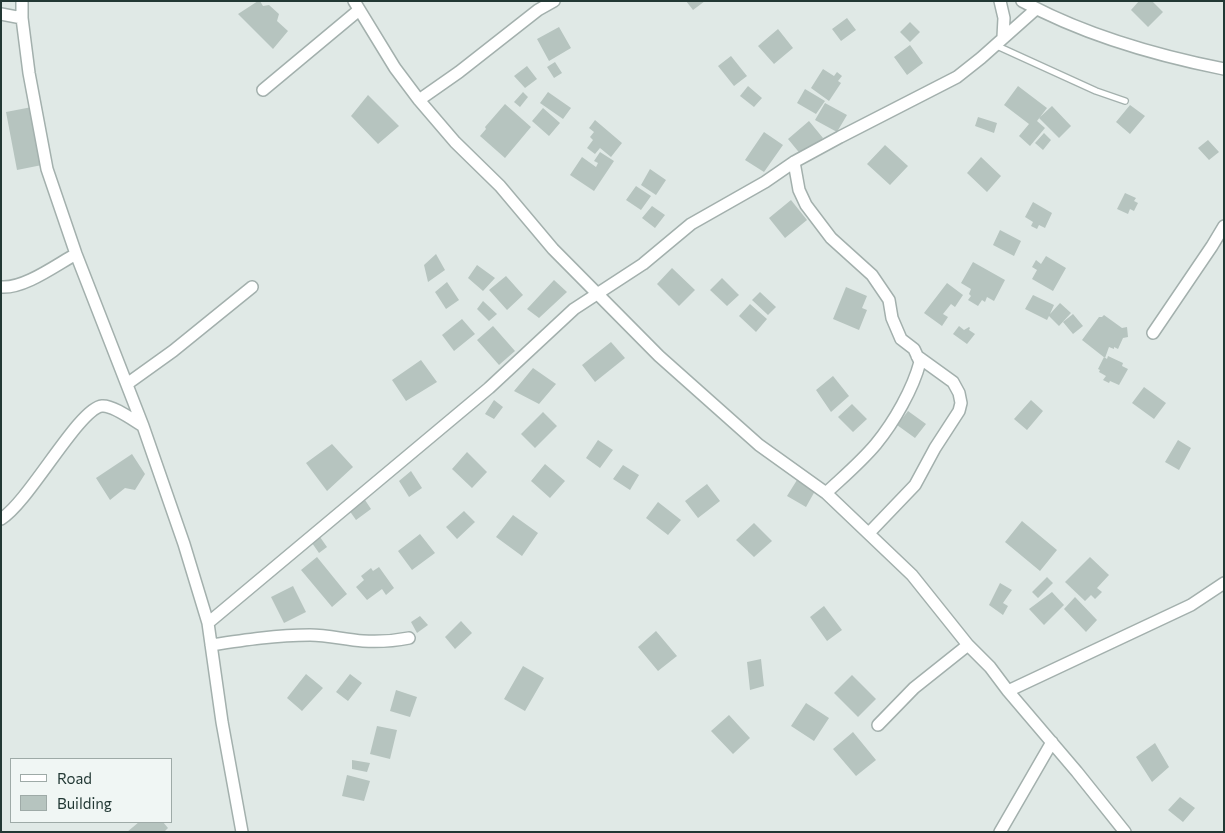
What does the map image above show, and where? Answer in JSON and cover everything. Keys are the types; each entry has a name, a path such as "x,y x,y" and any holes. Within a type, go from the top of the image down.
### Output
{"street":[{"path":"22,1 22,18 29,73 47,169 76,254 143,426 184,544 208,624 222,722 242,832"},
{"path":"420,100 538,10 554,1"},
{"path":"999,41 1004,18 1000,1"},
{"path":"1022,1 1036,9 1115,42 1224,69"},
{"path":"263,90 356,5 395,68 420,100 455,142 500,186 553,249 646,344 721,412 759,445 826,493 912,574 968,645 990,667 1124,832"},
{"path":"208,624 489,388 574,309 643,264 692,224 765,182 794,162 892,109 957,77 1036,9"},
{"path":"1,14 22,18"},
{"path":"794,162 799,190 806,206 831,238 872,275 889,300 892,318 901,338 914,349 920,362 916,378 878,443 826,493"},
{"path":"1153,333 1224,226"},
{"path":"1,287 10,288 21,284 76,254"},
{"path":"127,384 172,352 252,287"},
{"path":"869,533 914,485 959,411 961,403 959,393 952,382 917,356"},
{"path":"1,519 18,505 35,484 62,444 86,416 96,408 102,406 112,408 143,426"},
{"path":"1008,691 1191,605 1224,583"},
{"path":"211,645 264,637 311,635 388,642 409,638"},
{"path":"878,725 914,688 968,645"},
{"path":"1000,832 1052,742"}],"lane":[{"path":"999,41 1096,91 1125,101"}],"building":[{"path":"258,1 263,6 269,5 279,14 277,21 288,31 273,49 238,14"},
{"path":"686,1 705,1 693,10"},
{"path":"1139,1 1152,1 1163,12 1148,27 1131,10"},
{"path":"847,18 856,30 841,41 832,29"},
{"path":"910,22 920,32 910,42 900,32"},
{"path":"559,27 571,48 549,61 537,39"},
{"path":"778,29 793,48 774,64 758,46"},
{"path":"910,45 923,63 907,75 894,57"},
{"path":"731,56 747,76 734,86 718,66"},
{"path":"555,62 562,73 554,78 547,67"},
{"path":"527,66 537,79 525,88 514,76"},
{"path":"823,69 834,76 837,72 842,76 838,81 841,83 829,101 811,88"},
{"path":"748,86 762,98 754,107 740,96"},
{"path":"1018,86 1047,108 1037,121 1045,128 1030,146 1019,136 1029,124 1004,105"},
{"path":"805,89 825,101 816,114 797,103"},
{"path":"523,92 528,97 520,107 514,102"},
{"path":"548,92 571,108 563,119 540,103"},
{"path":"368,95 399,126 378,144 351,116"},
{"path":"825,103 847,115 837,132 815,120"},
{"path":"505,104 531,127 505,158 480,136 486,129 485,127"},
{"path":"1130,105 1145,116 1130,134 1116,122"},
{"path":"1052,106 1071,126 1059,138 1039,118"},
{"path":"32,107 42,165 17,170 6,112"},
{"path":"543,108 560,123 549,136 532,121"},
{"path":"978,117 997,123 994,133 975,126"},
{"path":"595,120 622,143 611,157 600,148 595,154 587,148 593,140 590,137 594,132 589,128"},
{"path":"809,121 823,138 802,156 788,139"},
{"path":"764,132 783,145 764,172 745,160"},
{"path":"1044,133 1051,140 1043,150 1035,143"},
{"path":"1208,140 1219,152 1209,160 1198,148"},
{"path":"885,145 908,166 890,185 867,164"},
{"path":"600,152 614,161 594,191 570,175 582,157 596,167 598,163 594,161"},
{"path":"981,157 1001,176 987,192 967,173"},
{"path":"650,169 666,180 656,195 641,185"},
{"path":"636,186 651,196 641,210 626,200"},
{"path":"1125,193 1136,198 1134,201 1138,203 1134,211 1130,209 1128,214 1117,209"},
{"path":"791,200 807,220 785,238 769,218"},
{"path":"1033,202 1052,213 1045,228 1039,225 1037,229 1031,226 1033,222 1025,217"},
{"path":"652,206 665,215 655,228 642,218"},
{"path":"1000,230 1021,241 1014,256 993,245"},
{"path":"436,254 445,270 428,282 424,265"},
{"path":"1046,256 1066,268 1053,291 1032,279 1037,270 1032,267 1036,260 1041,264"},
{"path":"973,262 1005,280 994,301 987,297 985,302 982,300 978,306 968,300 971,296 969,294 971,289 961,283"},
{"path":"477,265 495,278 483,291 468,278"},
{"path":"672,268 695,290 679,306 657,284"},
{"path":"506,276 523,295 507,310 489,290"},
{"path":"722,278 739,295 727,306 710,290"},
{"path":"554,280 567,292 539,318 527,309"},
{"path":"447,282 459,300 446,309 435,292"},
{"path":"947,283 963,295 955,307 951,304 943,314 948,317 942,326 924,313"},
{"path":"846,287 867,296 862,308 867,310 859,330 833,319"},
{"path":"760,292 776,307 768,315 752,300"},
{"path":"1033,295 1054,305 1050,314 1060,303 1071,313 1059,326 1049,316 1047,320 1025,309"},
{"path":"483,301 497,314 489,321 477,309"},
{"path":"750,304 767,319 756,332 739,316"},
{"path":"1073,314 1083,326 1073,334 1063,322"},
{"path":"1104,315 1122,328 1127,327 1128,337 1123,338 1118,349 1109,347 1105,358 1082,340 1099,317"},
{"path":"462,319 475,334 454,351 442,335"},
{"path":"493,326 515,351 499,365 477,340"},
{"path":"959,326 964,330 969,327 969,330 975,334 967,344 953,334"},
{"path":"611,342 625,358 595,382 582,365"},
{"path":"1108,356 1123,363 1122,366 1128,369 1119,385 1103,380 1106,376 1099,372 1100,370 1098,369 1104,357 1107,359"},
{"path":"421,360 437,382 406,401 392,380"},
{"path":"533,368 556,384 539,404 514,391"},
{"path":"833,376 849,396 831,412 816,390"},
{"path":"1144,387 1166,403 1154,419 1132,403"},
{"path":"494,400 503,407 494,419 485,414"},
{"path":"1031,400 1043,411 1027,430 1014,419"},
{"path":"852,404 867,419 853,432 838,417"},
{"path":"908,411 926,424 915,438 897,425"},
{"path":"543,412 557,426 535,448 521,434"},
{"path":"598,440 613,450 600,468 586,458"},
{"path":"1178,440 1191,448 1179,470 1165,462"},
{"path":"332,444 353,467 327,491 306,463"},
{"path":"467,452 487,472 472,488 452,469"},
{"path":"132,454 145,474 135,490 125,488 110,500 96,478"},
{"path":"545,464 565,481 550,498 531,481"},
{"path":"623,465 639,475 630,490 613,479"},
{"path":"411,471 422,488 409,497 399,481"},
{"path":"797,480 815,491 806,507 787,496"},
{"path":"707,484 720,501 698,518 685,501"},
{"path":"365,500 371,509 356,520 349,510"},
{"path":"658,502 681,520 668,535 646,518"},
{"path":"464,511 475,522 457,539 446,527"},
{"path":"513,515 538,533 522,556 496,537"},
{"path":"1022,521 1057,550 1040,571 1005,542"},
{"path":"754,523 772,541 754,557 736,540"},
{"path":"420,534 435,553 412,570 398,551"},
{"path":"320,537 327,547 319,553 312,543"},
{"path":"317,557 347,594 332,607 301,570"},
{"path":"1090,557 1109,575 1097,588 1102,592 1095,599 1091,595 1085,601 1065,582"},
{"path":"379,567 394,588 386,595 382,589 367,600 356,587 364,580 361,576 371,568 373,571"},
{"path":"1047,577 1053,583 1038,598 1032,592"},
{"path":"1000,583 1012,590 1003,603 1008,606 1003,615 989,605"},
{"path":"293,586 306,612 284,623 271,597"},
{"path":"1052,592 1064,605 1044,625 1029,609"},
{"path":"1075,597 1097,620 1086,632 1064,609"},
{"path":"824,606 842,630 827,641 810,617"},
{"path":"420,616 428,625 417,633 411,622"},
{"path":"461,621 472,633 455,649 445,637"},
{"path":"656,631 677,656 658,671 638,647"},
{"path":"761,659 764,686 750,690 747,662"},
{"path":"523,666 544,678 525,711 504,699"},
{"path":"306,674 323,688 302,711 287,698"},
{"path":"350,674 362,683 348,701 336,692"},
{"path":"852,675 876,699 858,717 834,693"},
{"path":"396,690 417,697 410,717 390,711"},
{"path":"806,703 829,718 814,741 791,726"},
{"path":"729,715 750,738 733,754 711,731"},
{"path":"377,726 397,730 390,759 370,754"},
{"path":"853,732 876,760 856,776 833,749"},
{"path":"1155,743 1169,767 1152,782 1136,757"},
{"path":"352,760 370,763 367,772 352,769"},
{"path":"347,775 370,781 364,801 342,796"},
{"path":"1180,797 1195,808 1183,822 1168,810"},
{"path":"138,823 164,823 168,828 164,832 127,832"}]}
